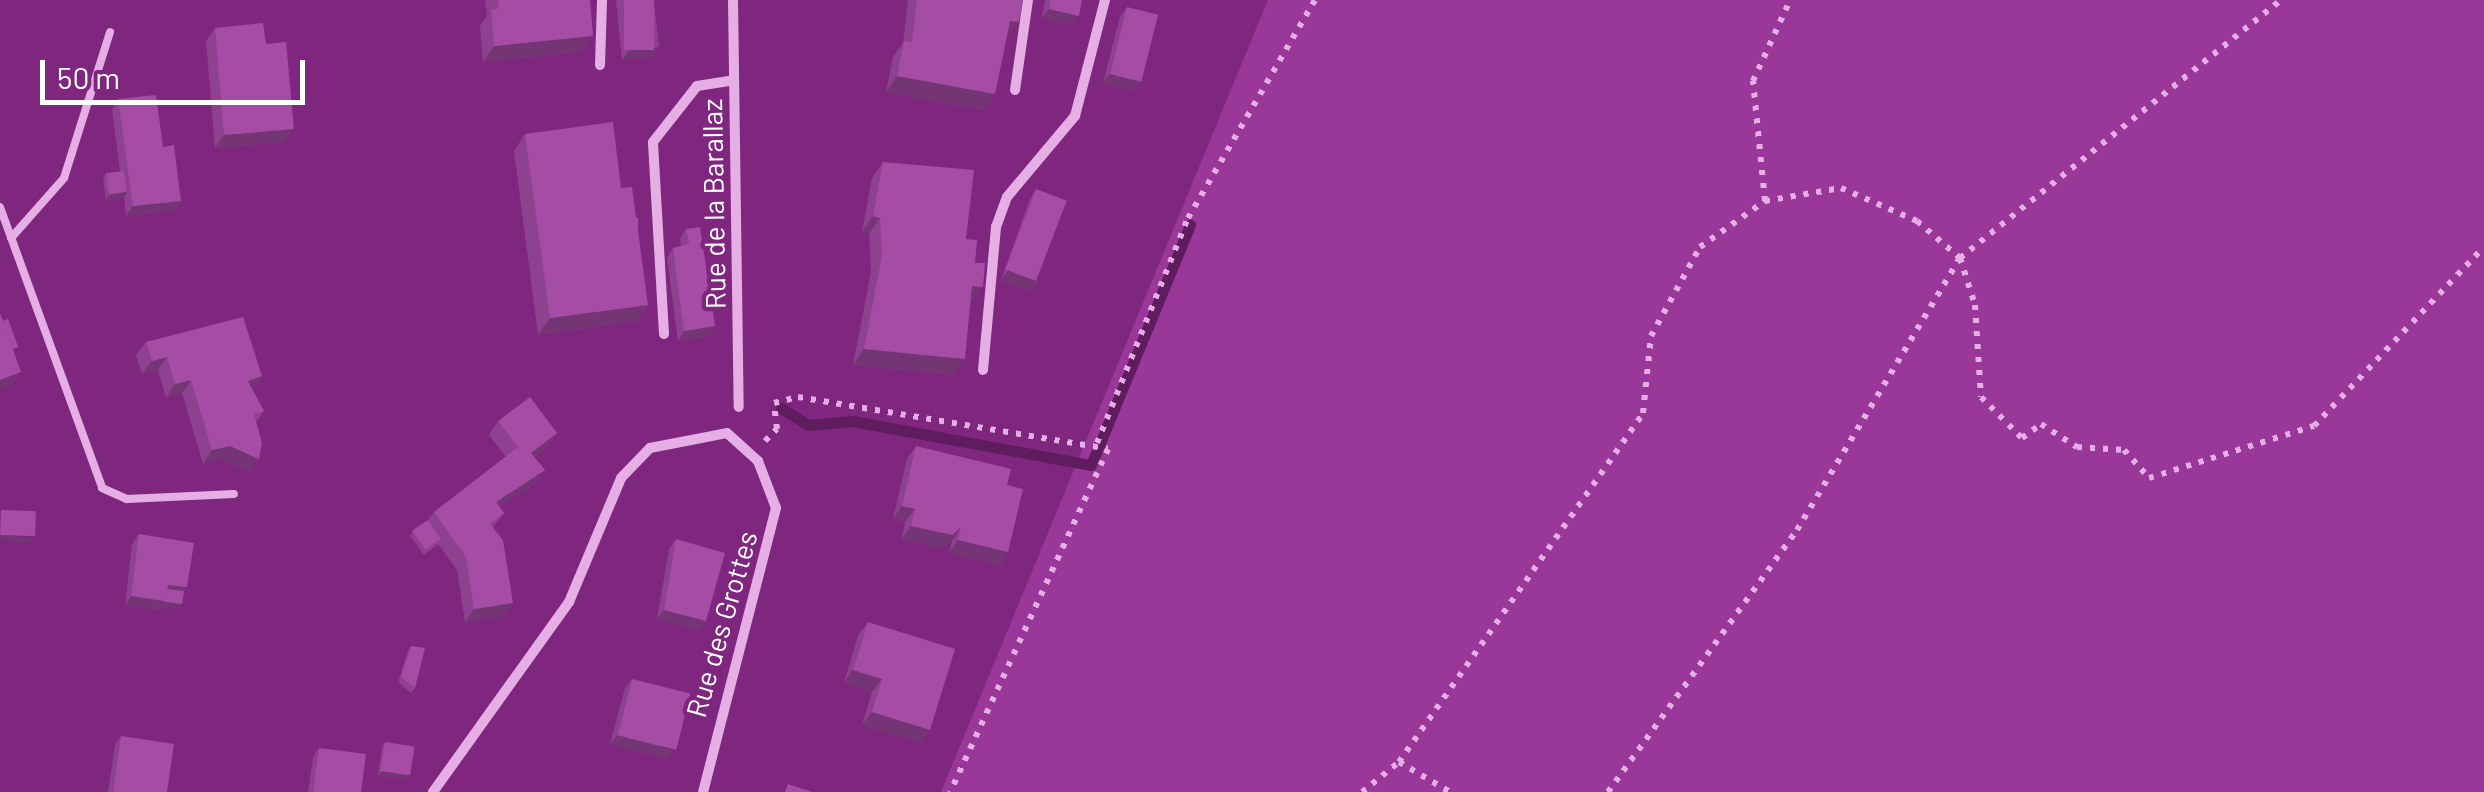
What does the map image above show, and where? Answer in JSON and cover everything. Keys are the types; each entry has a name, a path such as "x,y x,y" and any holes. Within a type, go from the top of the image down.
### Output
{"street":[{"path":"600,66 602,0"},
{"name":"Rue de la Barallaz","path":"733,0 738,406"},
{"path":"1015,90 1028,0"},
{"path":"983,370 996,227 1007,197 1076,116 1105,0"},
{"path":"664,334 653,142 697,86 734,80"},
{"path":"434,792 569,602 620,478 650,448 692,436 727,433 751,455"},
{"name":"Rue des Grottes","path":"703,792 776,508 751,455"}],"lane":[{"path":"11,238 64,178 110,32"},
{"path":"0,206 102,488 127,499 234,494"}],"path":[{"path":"1097,444 1188,218 1315,0"},
{"path":"1765,200 1753,81 1790,0"},
{"path":"1608,792 1797,530 1960,258 2281,0"},
{"path":"1362,792 1399,762 1644,413 1651,336 1696,253 1765,200 1841,188 1917,221 1960,258 1975,305 1980,398 2022,438 2042,424 2077,447 2124,450 2149,478 2314,426 2484,247"},
{"path":"751,455 777,429 772,409 783,398 1097,444 1108,449 950,792"},
{"path":"1399,762 1450,792"}],"shaded area":[{"path":"1268,0 2484,0 2484,792 941,792"}],"building":[{"path":"498,0 590,0 593,36 494,46 491,10 499,8"},
{"path":"624,0 654,0 654,50 624,50"},
{"path":"917,0 1023,0 1019,22 1010,21 995,94 897,76 904,41 912,42"},
{"path":"1050,0 1082,0 1079,16 1049,9"},
{"path":"1127,7 1158,15 1141,82 1110,74"},
{"path":"263,23 266,44 286,42 294,129 224,135 215,28"},
{"path":"156,95 163,147 174,145 181,201 133,206 118,99"},
{"path":"613,122 621,188 632,187 648,305 550,318 525,134"},
{"path":"883,162 974,170 966,239 977,240 975,263 985,263 983,287 972,286 965,359 864,349 882,256 880,218 873,216"},
{"path":"124,171 127,192 109,194 106,174"},
{"path":"1036,189 1067,201 1036,281 1005,269"},
{"path":"700,227 715,326 684,331 673,248 689,244 686,229"},
{"path":"0,313 21,372 0,380"},
{"path":"243,317 262,376 248,381 264,411 254,414 262,443 259,459 230,446 212,450 191,380 175,384 167,357 152,361 146,342"},
{"path":"8,319 18,347 13,349 2,321"},
{"path":"530,397 557,433 531,453 545,470 496,502 504,513 490,524 503,540 513,603 474,609 466,557 434,512 518,447 498,421"},
{"path":"916,446 1011,469 1007,485 1023,489 1008,552 958,540 961,527 952,535 911,526 915,509 902,506"},
{"path":"1,510 36,511 35,536 0,535"},
{"path":"428,520 441,539 425,550 412,531"},
{"path":"139,534 194,543 187,587 168,585 165,601 131,596"},
{"path":"676,539 725,553 706,621 664,610"},
{"path":"167,589 184,591 182,604 165,602"},
{"path":"868,622 955,649 930,730 872,712 882,679 853,670"},
{"path":"411,646 425,648 415,688 401,677"},
{"path":"632,679 690,694 676,750 618,735"},
{"path":"121,736 174,744 167,792 113,792"},
{"path":"385,742 415,747 410,775 380,771"},
{"path":"319,748 366,754 361,792 313,792"},
{"path":"788,784 812,792 785,792"}],"waterway":[{"path":"781,408 808,425 853,421 1091,465 1190,225"}]}
